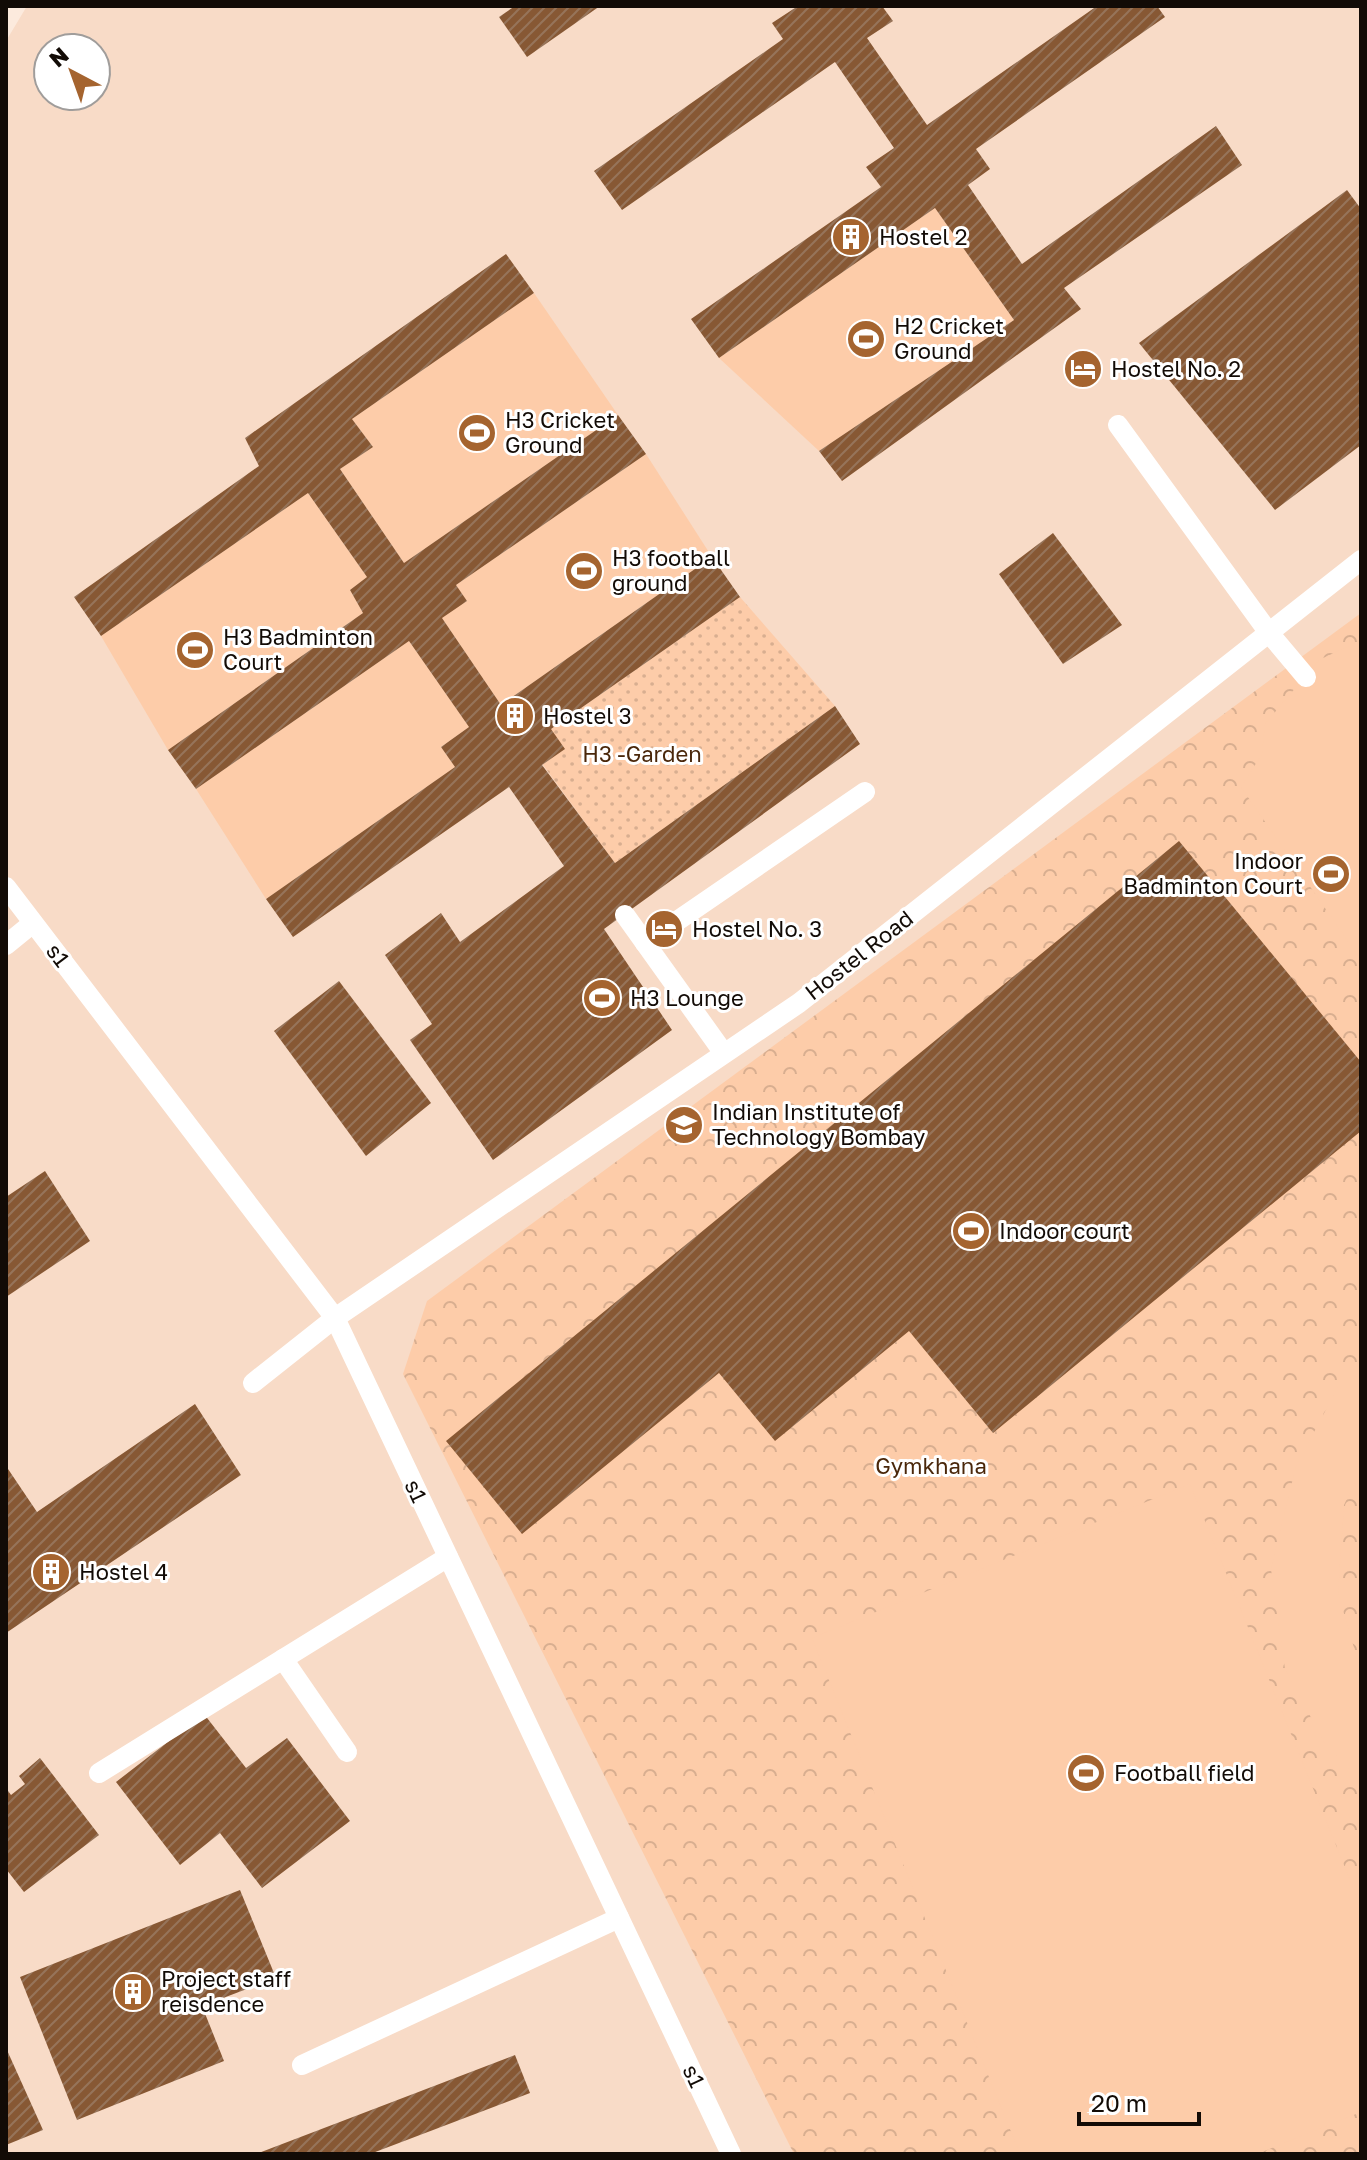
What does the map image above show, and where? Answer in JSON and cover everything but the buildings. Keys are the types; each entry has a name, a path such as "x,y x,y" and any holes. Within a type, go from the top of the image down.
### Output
{"lane":[{"path":"1118,425 1269,633 1306,677"},
{"name":"Hostel Road","path":"253,1383 335,1318 799,1003 1361,560"},
{"path":"645,943 865,792"},
{"name":"s1","path":"6,887 335,1318 731,2154"},
{"path":"625,915 723,1052"},
{"path":"6,945 33,923"},
{"path":"99,1773 448,1557"},
{"path":"283,1659 347,1752"},
{"path":"302,2065 619,1918"}],"shaded area":[{"name":"Indian Institute of Technology Bombay","path":"27,6 1361,6 1361,2154 6,2154 6,41"}],"green space":[{"name":"H2 Cricket Ground","path":"935,208 1014,320 819,451 719,358"},
{"name":"H3 Cricket Ground","path":"534,293 618,415 404,563 340,469 373,447 352,419"},
{"name":"H3 football ground","path":"646,454 712,557 501,705 442,618 456,585"},
{"path":"308,493 367,577 350,590 363,613 168,750 101,636"},
{"name":"H3 -Garden","path":"740,597 835,706 615,863 543,765 551,729"},
{"name":"Gymkhana","path":"1361,613 1361,2154 794,2154 403,1374 427,1301"},
{"name":"Indoor Badminton Court","path":"1361,640 1361,960 1241,787 1262,754 1265,724 1319,660"},
{"path":"409,641 469,727 441,747 455,767 266,899 196,789"},
{"path":"1361,1364 1361,1470 1344,1505 1338,1593 1361,1672 1361,1782 1324,1742 1285,1669 1271,1569 1296,1466 1338,1387"},
{"name":"Football field","path":"1190,1484 1361,1907 1361,2112 1257,2154 1020,2154 812,1638"}],"place":[{"name":"Hostel 2","path":"851,237"},
{"name":"H2 Cricket Ground","path":"866,339"},
{"name":"Hostel No. 2","path":"1083,369"},
{"name":"H3 Cricket Ground","path":"477,433"},
{"name":"H3 football ground","path":"584,571"},
{"name":"H3 Badminton Court","path":"195,650"},
{"name":"Hostel 3","path":"515,716"},
{"name":"Indoor Badminton Court","path":"1331,874"},
{"name":"Hostel No. 3","path":"664,929"},
{"name":"H3 Lounge","path":"602,998"},
{"name":"Indian Institute of Technology Bombay","path":"684,1125"},
{"name":"Indoor court","path":"971,1231"},
{"name":"Hostel 4","path":"51,1572"},
{"name":"Football field","path":"1086,1773"},
{"name":"Project staff reisdence","path":"133,1992"}]}
